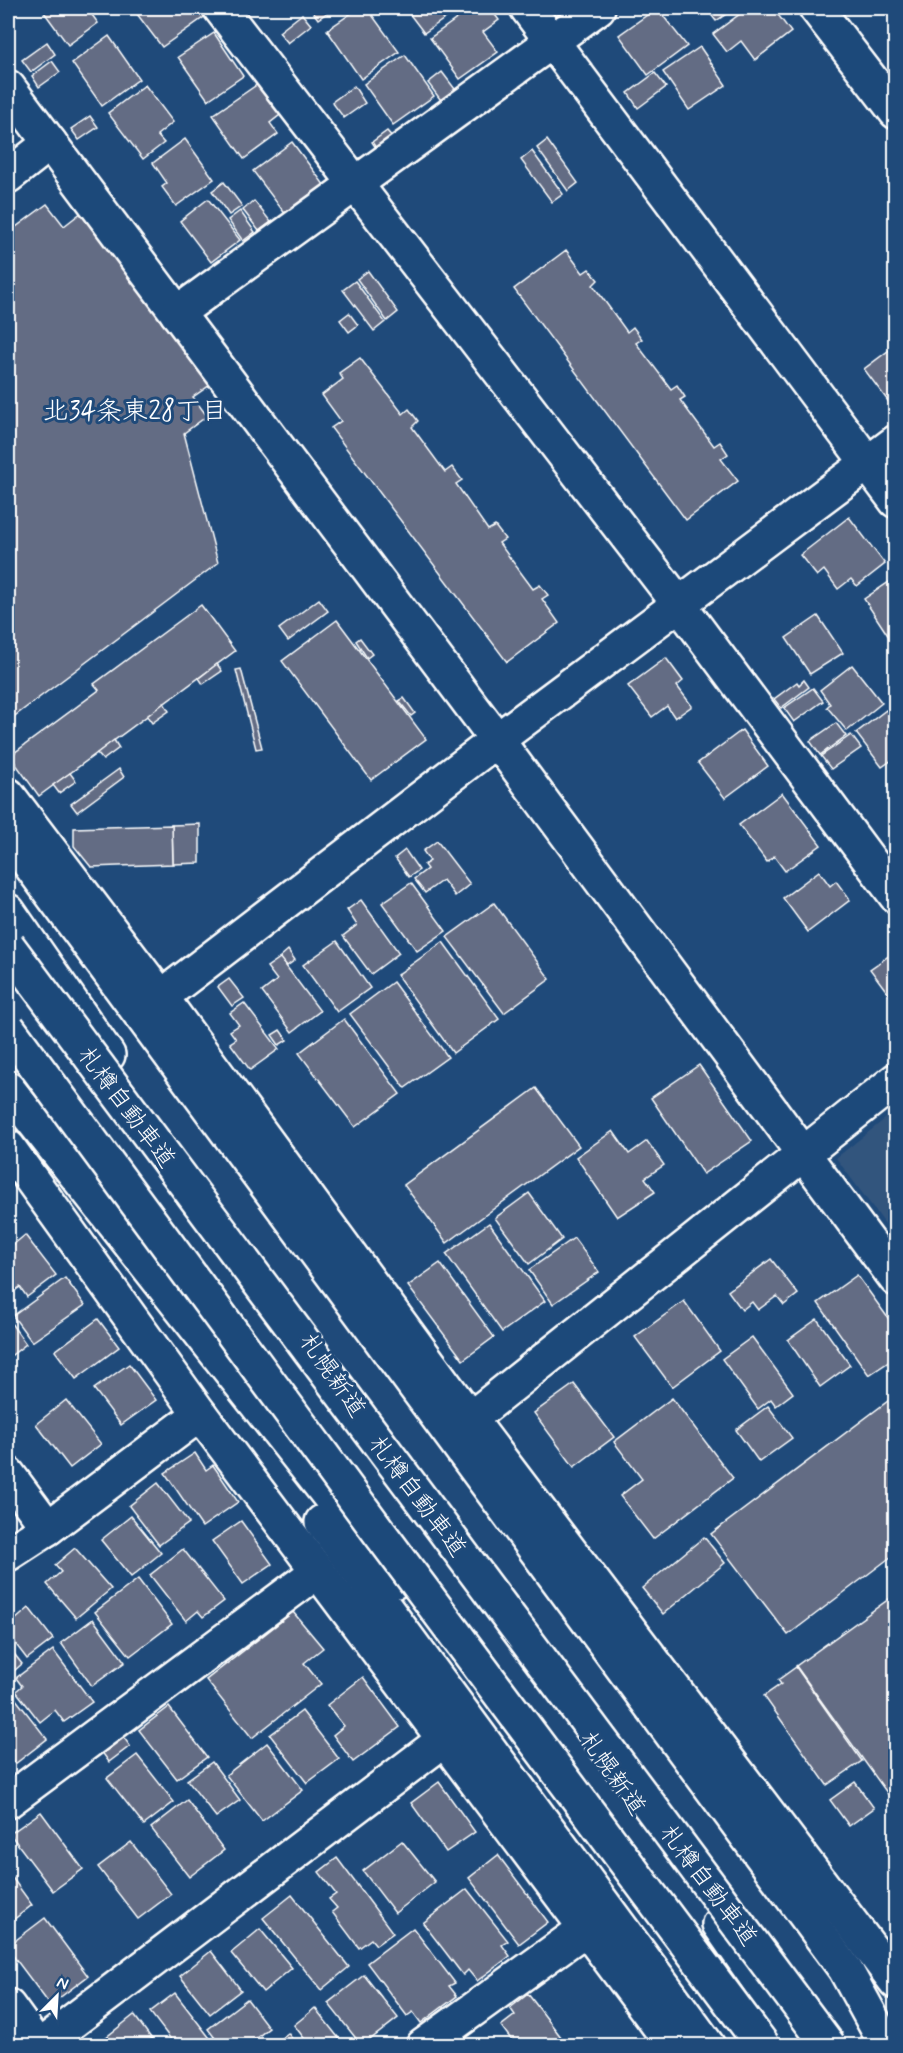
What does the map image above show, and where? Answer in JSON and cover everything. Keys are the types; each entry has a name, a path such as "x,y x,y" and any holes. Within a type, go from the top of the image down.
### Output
{"main road":[{"path":"220,8 679,604 896,896"},
{"path":"526,8 896,501"},
{"path":"177,314 598,8"},
{"path":"816,8 894,106"},
{"path":"8,87 497,740 896,1279"},
{"path":"8,176 50,143"},
{"path":"161,997 497,740 896,442"},
{"path":"8,795 161,997 470,1419 896,1982"},
{"path":"8,835 845,1969 887,2046"},
{"name":"札幌新道","path":"8,911 804,2046"},
{"name":"札樽自動車道","path":"8,946 829,2046"},
{"name":"札樽自動車道","path":"8,1028 386,1542 764,2046"},
{"path":"470,1419 896,1080"},
{"name":"札幌新道","path":"8,1089 764,2046"},
{"path":"8,1147 200,1414 674,2046"},
{"path":"105,1212 119,1250 708,2046"},
{"path":"8,1554 48,1528 200,1414"},
{"path":"8,1474 48,1528"},
{"path":"8,1801 318,1571"},
{"path":"8,2006 38,2046 444,1739"},
{"path":"423,2046 585,1929"}],"shaded area":[{"path":"895,1111 895,1237 836,1158"}],"building":[{"path":"41,8 87,8 98,23 68,45"},
{"path":"138,8 201,8 207,15 162,47 134,10"},
{"path":"310,8 334,8 318,19"},
{"path":"359,8 367,8 399,52 361,79 327,30"},
{"path":"405,8 460,8 424,33"},
{"path":"472,8 490,8 499,20 483,32 498,52 460,79 430,38"},
{"path":"657,8 687,46 648,75 619,35"},
{"path":"706,8 735,8 716,21"},
{"path":"748,8 773,8 791,32 755,60 741,41 727,52 713,34"},
{"path":"302,14 311,25 288,43 279,32"},
{"path":"214,33 243,76 208,100 178,57"},
{"path":"109,36 139,79 102,106 72,63"},
{"path":"47,42 55,54 31,72 22,60"},
{"path":"700,47 726,85 689,110 663,72"},
{"path":"405,55 434,96 393,125 364,84"},
{"path":"52,61 60,72 39,87 32,76"},
{"path":"442,72 458,93 443,103 428,83"},
{"path":"655,73 666,87 638,108 628,93"},
{"path":"258,84 280,115 270,123 278,134 244,159 213,115"},
{"path":"145,85 173,122 157,135 164,143 143,159 108,113"},
{"path":"354,86 365,103 344,118 332,102"},
{"path":"90,116 98,127 79,140 71,129"},
{"path":"387,131 394,139 378,151 372,142"},
{"path":"185,139 214,179 176,206 162,187 167,183 153,163"},
{"path":"547,140 578,183 568,191 537,148"},
{"path":"292,142 325,186 286,215 253,171"},
{"path":"532,151 563,194 552,202 521,160"},
{"path":"224,182 242,206 229,215 212,191"},
{"path":"208,199 240,240 211,262 180,221"},
{"path":"254,201 271,222 259,231 243,210"},
{"path":"47,204 64,226 82,212 210,385 193,397 207,416 184,433 218,563 8,721 8,233"},
{"path":"240,211 255,232 243,241 228,220"},
{"path":"566,250 583,273 589,269 598,280 593,285 627,332 633,327 642,339 636,343 671,389 677,385 685,397 680,400 714,446 720,442 728,454 721,459 738,481 686,520 514,289"},
{"path":"368,271 398,312 387,321 357,279"},
{"path":"355,281 385,322 374,331 343,290"},
{"path":"349,313 358,325 349,332 340,320"},
{"path":"896,345 896,408 894,409 864,369"},
{"path":"360,358 403,414 409,409 418,421 412,427 445,472 452,467 462,480 456,484 488,530 495,526 505,539 499,543 533,589 540,585 548,595 542,599 559,623 507,662 331,428 341,421 322,395 343,379 339,373"},
{"path":"849,517 885,564 857,586 851,579 838,589 824,570 817,576 800,555"},
{"path":"895,578 896,642 893,643 864,599"},
{"path":"319,599 328,611 288,641 279,629"},
{"path":"201,605 235,651 39,796 10,756 99,690 94,684"},
{"path":"818,616 843,653 810,674 786,638"},
{"path":"337,620 426,739 371,780 282,661"},
{"path":"360,638 372,654 367,658 356,641"},
{"path":"666,658 683,681 677,686 692,706 675,718 667,706 652,717 628,686"},
{"path":"217,664 222,671 203,684 199,678"},
{"path":"852,665 882,703 847,731 827,707 830,704 820,690"},
{"path":"241,669 262,748 256,749 236,670"},
{"path":"804,680 809,687 781,708 774,699 797,682 799,685"},
{"path":"813,688 823,701 794,722 784,708"},
{"path":"404,698 415,713 411,716 399,701"},
{"path":"164,703 169,711 152,723 147,716"},
{"path":"886,710 896,722 896,757 882,767 856,733"},
{"path":"836,723 846,736 820,755 810,741"},
{"path":"742,730 768,766 725,798 698,763"},
{"path":"851,735 861,748 831,769 821,756"},
{"path":"114,740 119,748 103,760 97,753"},
{"path":"119,769 124,777 77,812 71,804"},
{"path":"70,773 76,781 59,793 53,785"},
{"path":"782,793 821,845 785,871 774,856 767,862 739,825"},
{"path":"200,824 200,863 173,864 172,825"},
{"path":"172,825 173,864 91,867 74,846 74,828"},
{"path":"437,841 470,884 455,896 443,880 425,893 414,879 427,869 424,865 430,861 423,851"},
{"path":"405,850 419,870 409,877 395,858"},
{"path":"819,871 830,886 836,881 850,900 808,932 783,898"},
{"path":"411,883 446,931 417,951 382,903"},
{"path":"361,900 399,953 371,974 343,936 357,925 347,910"},
{"path":"494,903 550,979 504,1013 447,937"},
{"path":"337,941 370,988 337,1012 303,965"},
{"path":"443,942 499,1019 453,1053 397,975"},
{"path":"288,950 295,960 287,966 280,957"},
{"path":"896,951 896,1004 870,969"},
{"path":"280,958 320,1011 292,1032 262,992 277,980 267,967"},
{"path":"229,979 244,998 232,1006 218,987"},
{"path":"393,982 448,1057 405,1088 350,1014"},
{"path":"244,1003 279,1049 250,1070 230,1043 236,1039 230,1031 239,1025 230,1013"},
{"path":"344,1019 400,1094 355,1127 299,1053"},
{"path":"280,1030 287,1040 279,1045 272,1035"},
{"path":"699,1065 752,1141 703,1174 651,1098"},
{"path":"536,1088 579,1146 447,1243 404,1185"},
{"path":"613,1131 629,1154 647,1141 664,1165 645,1178 655,1192 617,1217 576,1157"},
{"path":"529,1193 562,1239 529,1264 495,1218"},
{"path":"489,1223 545,1301 502,1332 446,1254"},
{"path":"25,1235 56,1275 27,1297 20,1287 8,1296 8,1249"},
{"path":"574,1238 599,1272 553,1304 529,1270"},
{"path":"771,1259 798,1294 784,1305 777,1296 758,1310 752,1302 742,1310 728,1291"},
{"path":"440,1263 494,1337 463,1360 408,1286"},
{"path":"857,1275 896,1329 896,1357 869,1375 818,1303"},
{"path":"65,1278 85,1305 32,1342 13,1316"},
{"path":"684,1301 720,1351 672,1387 635,1337"},
{"path":"8,1319 26,1344 8,1358"},
{"path":"98,1319 119,1347 76,1379 55,1351"},
{"path":"817,1319 850,1365 820,1387 788,1340"},
{"path":"752,1337 793,1393 776,1406 771,1399 758,1409 722,1359"},
{"path":"129,1364 156,1400 121,1425 94,1389"},
{"path":"574,1384 614,1437 574,1467 534,1413"},
{"path":"896,1395 896,1553 788,1635 711,1534"},
{"path":"672,1398 733,1478 653,1539 620,1496 642,1479 614,1442"},
{"path":"66,1400 101,1444 70,1468 36,1424"},
{"path":"768,1406 792,1438 759,1462 736,1430"},
{"path":"195,1453 206,1470 213,1465 238,1502 202,1527 165,1473"},
{"path":"158,1483 189,1523 159,1545 129,1506"},
{"path":"131,1516 161,1553 131,1577 101,1540"},
{"path":"241,1521 272,1564 243,1584 212,1541"},
{"path":"704,1537 725,1563 663,1614 642,1588"},
{"path":"75,1548 111,1589 76,1618 47,1584 61,1572 55,1565"},
{"path":"183,1549 224,1601 203,1617 198,1611 186,1621 150,1575"},
{"path":"138,1579 172,1624 130,1656 95,1612"},
{"path":"896,1594 896,1793 890,1797 796,1666"},
{"path":"29,1608 53,1639 27,1659 8,1634 8,1626"},
{"path":"293,1612 323,1648 304,1663 321,1684 252,1738 206,1680"},
{"path":"93,1619 125,1662 92,1686 61,1643"},
{"path":"8,1646 22,1664 8,1676"},
{"path":"53,1650 92,1702 64,1722 55,1710 40,1722 16,1691 22,1686 16,1678"},
{"path":"796,1667 862,1761 827,1785 764,1696 781,1684 778,1680"},
{"path":"363,1677 400,1727 353,1762 333,1735 344,1726 327,1705"},
{"path":"8,1689 47,1739 15,1764 8,1755"},
{"path":"169,1707 207,1757 177,1779 139,1730"},
{"path":"302,1711 339,1759 307,1783 270,1735"},
{"path":"117,1728 130,1746 109,1762 96,1744"},
{"path":"267,1743 303,1790 262,1821 226,1775"},
{"path":"137,1755 174,1802 144,1825 107,1778"},
{"path":"212,1762 240,1800 216,1817 187,1780"},
{"path":"439,1782 475,1832 446,1852 411,1803"},
{"path":"855,1782 874,1808 849,1826 830,1800"},
{"path":"187,1800 224,1850 189,1877 151,1828"},
{"path":"41,1812 83,1869 53,1891 10,1834"},
{"path":"402,1841 435,1882 395,1913 363,1871"},
{"path":"131,1842 171,1894 138,1919 98,1867"},
{"path":"498,1855 548,1922 519,1944 469,1878"},
{"path":"337,1858 393,1933 376,1945 371,1939 359,1948 332,1912 337,1908 329,1899 336,1894 319,1872"},
{"path":"8,1872 32,1905 8,1924"},
{"path":"467,1889 508,1941 502,1945 510,1956 477,1981 468,1970 463,1975 423,1923"},
{"path":"292,1895 349,1967 321,1990 263,1918"},
{"path":"45,1918 88,1976 50,2005 8,1949 8,1946"},
{"path":"413,1928 455,1983 449,1986 457,1996 421,2023 413,2012 407,2016 367,1963"},
{"path":"260,1929 292,1968 263,1992 231,1953"},
{"path":"211,1951 241,1990 210,2014 180,1976"},
{"path":"364,1975 398,2018 362,2046 328,2003"},
{"path":"175,1993 216,2046 176,2046 150,2012"},
{"path":"528,1994 561,2037 550,2046 516,2046 501,2026 515,2015 510,2008"},
{"path":"247,1999 269,2028 246,2046 221,2046 208,2029"},
{"path":"315,2008 341,2041 335,2046 310,2046 294,2025"},
{"path":"134,2015 154,2042 150,2046 95,2046"},
{"path":"288,2033 297,2046 271,2046"}],"district":[{"name":"北34条東28丁目","path":"135,410"}]}
